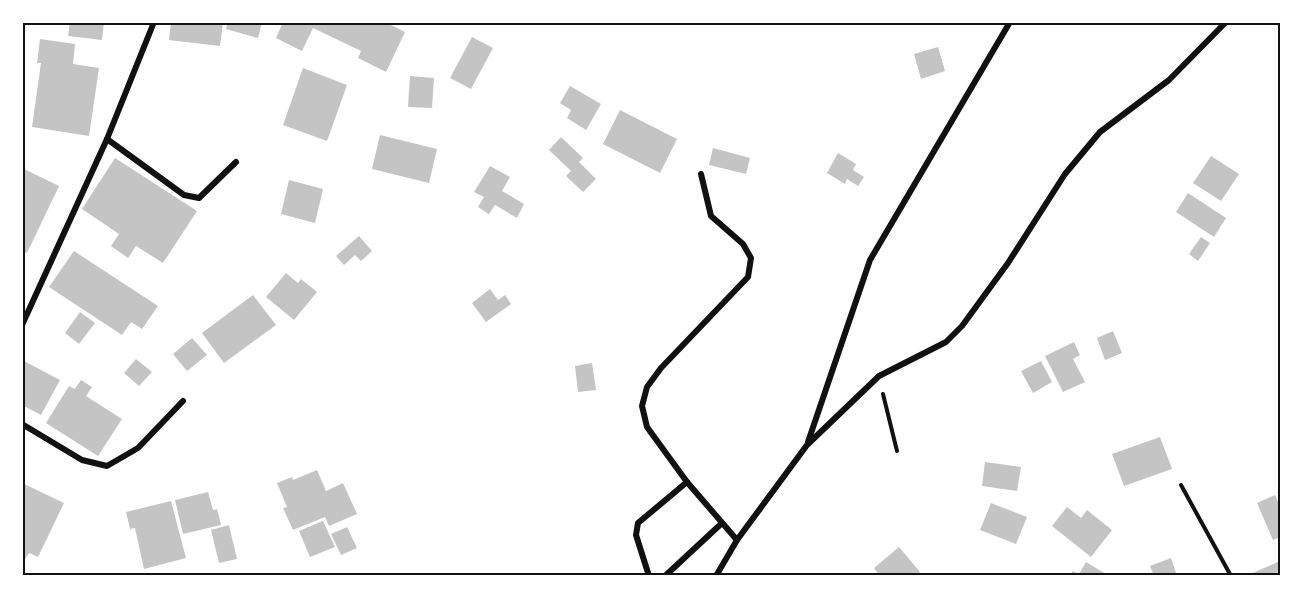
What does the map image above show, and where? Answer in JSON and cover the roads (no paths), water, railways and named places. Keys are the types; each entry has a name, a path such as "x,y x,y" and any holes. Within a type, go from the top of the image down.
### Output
{"street":[{"path":"22,325 107,139 154,22"},
{"path":"807,445 870,260 1010,22"},
{"path":"716,576 737,540 807,445 879,376 946,342 962,326 1008,263 1065,174 1100,132 1169,80 1226,22"},
{"path":"107,139 183,195 199,198 236,162"},
{"path":"700,174 711,216 743,244 751,258 748,277 661,368 647,387 642,406 647,427 687,482 737,540"},
{"path":"22,424 82,460 107,466 138,448 183,401"},
{"path":"649,576 636,535 638,523 687,482"},
{"path":"665,576 722,523"}]}
